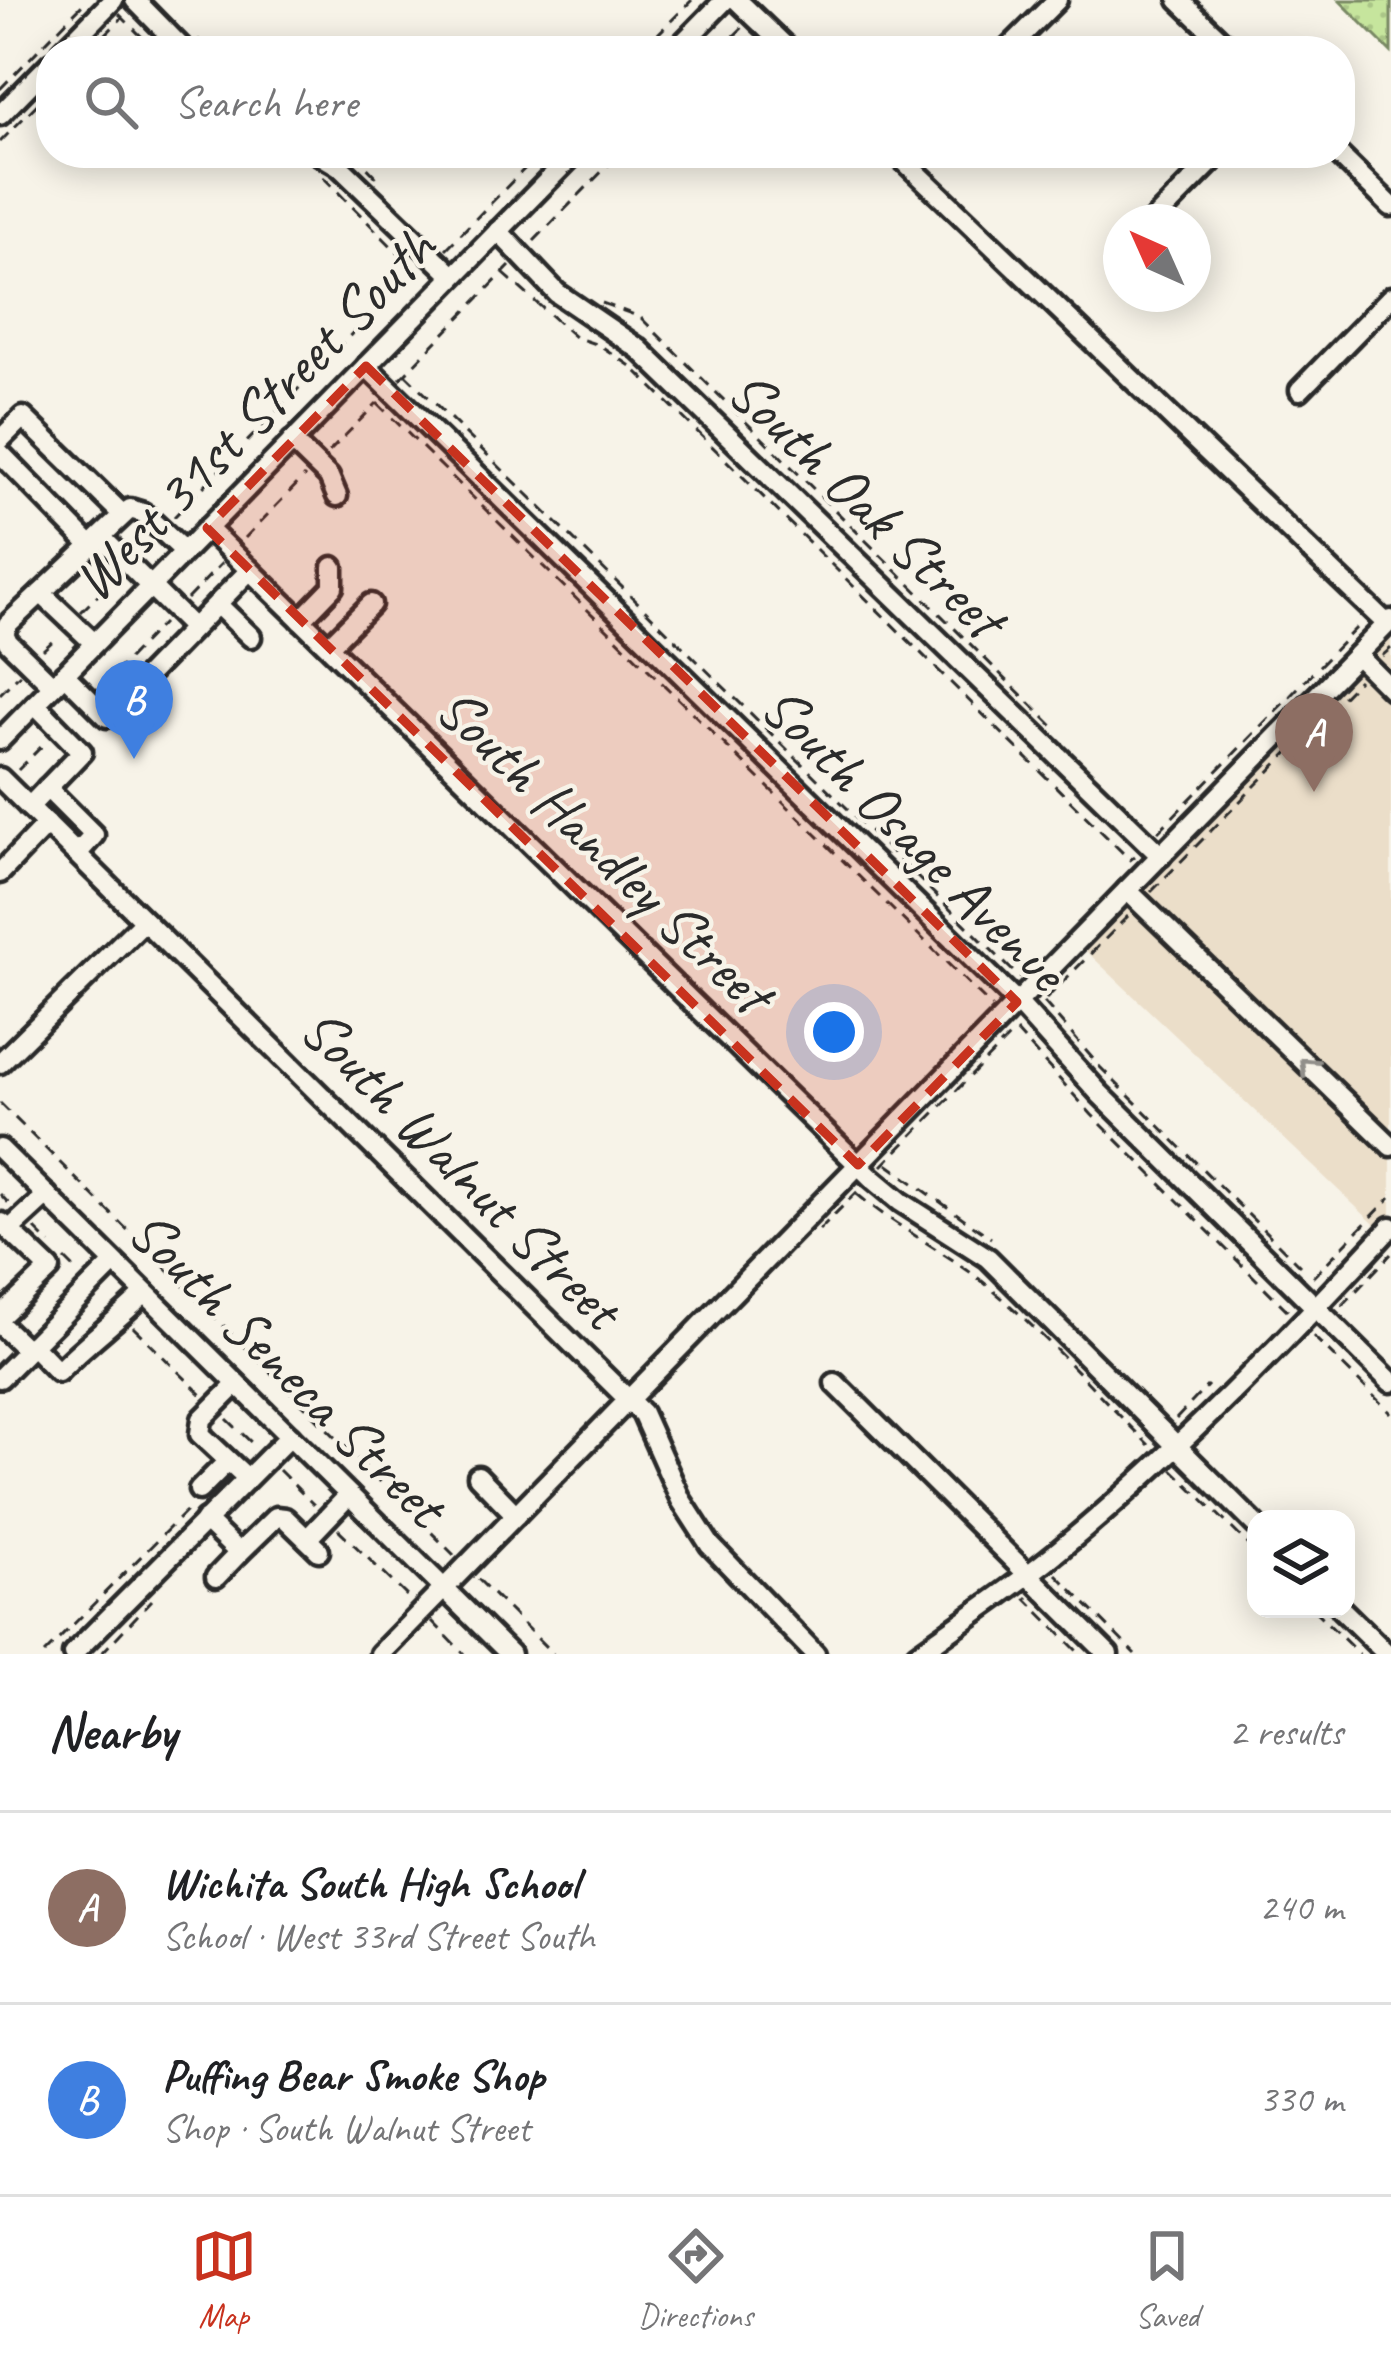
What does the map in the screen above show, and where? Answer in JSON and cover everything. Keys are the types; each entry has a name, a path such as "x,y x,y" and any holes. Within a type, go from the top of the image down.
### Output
{"street":[{"path":"135,0 170,36"},
{"path":"690,36 725,0"},
{"path":"737,0 774,36"},
{"path":"1021,36 1057,0"},
{"path":"1179,0 1216,36"},
{"path":"81,36 115,7"},
{"path":"0,115 36,78"},
{"path":"341,168 453,277"},
{"name":"West 31st Street South","path":"0,740 559,168"},
{"path":"380,1654 629,1400 865,1171 1002,1017 1134,897 1154,849 1364,662 1383,618 912,168"},
{"path":"1170,204 1205,168"},
{"path":"1352,168 1391,206"},
{"name":"South Oak Street","path":"498,231 557,293 639,350 1154,849"},
{"path":"1300,390 1391,297"},
{"name":"South Osage Avenue","path":"366,366 1024,995 1100,1094 1322,1300 1391,1382"},
{"path":"0,440 23,416 123,515"},
{"path":"292,441 329,477 337,496"},
{"path":"0,453 96,541 129,564 194,628"},
{"path":"184,551 133,509 4,633 30,664 107,716 250,570"},
{"name":"South Handley Street","path":"207,528 865,1171 901,1202 988,1258 1170,1452 1247,1517"},
{"path":"301,620 333,587 333,567"},
{"path":"41,593 94,643"},
{"path":"217,604 250,637"},
{"path":"329,646 371,604"},
{"path":"1364,662 1391,688"},
{"path":"29,807 82,752 35,704"},
{"name":"South Walnut Street","path":"0,778 629,1400 652,1430 681,1500 710,1545 815,1654"},
{"path":"47,788 94,835 77,854"},
{"path":"0,873 46,824"},
{"path":"1134,897 1391,1147"},
{"path":"0,1063 145,921"},
{"name":"South Seneca Street","path":"0,1149 510,1654"},
{"path":"46,1195 10,1223 50,1269 0,1320 58,1372 145,1293"},
{"path":"917,1654 1028,1574 1170,1452 1391,1227"},
{"path":"0,1378 114,1263"},
{"path":"835,1383 1108,1654"},
{"path":"236,1468 200,1434 202,1419 237,1384"},
{"path":"199,1494 236,1468 267,1458 290,1436"},
{"path":"73,1654 205,1520 236,1468"},
{"path":"478,1477 516,1515"},
{"path":"216,1577 276,1517 285,1518 313,1545 327,1517 349,1495"},
{"path":"205,1520 239,1553"},
{"path":"1350,1618 1387,1654"}],"path":[{"path":"52,36 87,0"},
{"path":"656,36 692,0"},
{"path":"98,36 115,7 142,36"},
{"path":"0,89 36,52"},
{"path":"0,142 36,105"},
{"path":"318,168 419,276"},
{"path":"162,530 400,284 419,276 525,168"},
{"path":"503,273 575,337 602,346 635,370 1130,860 1154,849 1383,618"},
{"path":"405,374 1024,995"},
{"path":"377,403 1002,1017"},
{"path":"0,694 129,564"},
{"path":"1391,648 1364,662 1134,897 1044,1002 1100,1067 1312,1279 1391,1197"},
{"path":"808,1242 856,1193 865,1171 1016,1030 1092,1115 1391,1413"},
{"path":"0,1103 553,1654"},
{"path":"856,1193 886,1219 950,1256 991,1289 1170,1452 1247,1542"},
{"path":"0,1194 10,1223 50,1244"},
{"path":"1322,1300 1341,1307 1391,1255"},
{"path":"64,1258 92,1286"},
{"path":"122,1316 464,1654"},
{"path":"1174,1421 1208,1385"},
{"path":"236,1468 252,1444"},
{"path":"44,1654 199,1494"},
{"path":"101,1654 151,1604 154,1592"},
{"path":"1322,1618 1358,1654"}],"highlighted area":[{"path":"366,366 1017,1002 858,1165 207,528"}],"shaded area":[{"path":"1391,634 1391,1240 1084,949"}],"green space":[{"path":"1339,0 1391,0 1391,52"}],"place":[{"name":"Puffing Bear Smoke Shop","path":"134,759"},
{"name":"Wichita South High School","path":"1314,792"}]}
